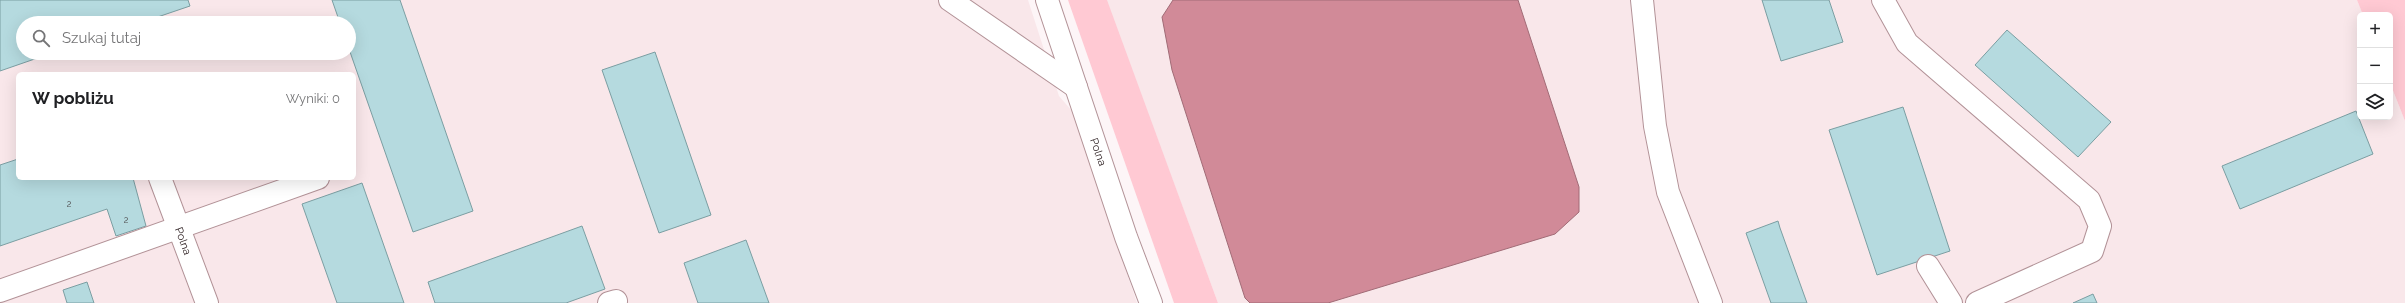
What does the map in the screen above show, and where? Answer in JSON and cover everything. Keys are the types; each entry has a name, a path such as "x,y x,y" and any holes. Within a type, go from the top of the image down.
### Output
{"street":[{"path":"950,0 1076,87"},
{"name":"Polna","path":"1047,0 1151,303"},
{"path":"1642,0 1655,126 1668,192 1711,303"},
{"path":"1883,0 1907,43 2089,200 2100,226 2092,251 1977,303"},
{"name":"Polna","path":"161,180 207,303"},
{"path":"0,291 312,180"},
{"path":"1928,266 1951,303"}],"shaded area":[{"path":"0,0 1028,0 1059,96 1072,111 1137,303 0,303"},
{"path":"1068,0 1107,0 1218,303 1174,303"},
{"path":"1106,0 2357,0 2362,12 2357,12 2357,120 2393,120 2393,91 2405,121 2405,303 1218,303"},
{"path":"1173,0 1518,0 1579,187 1579,212 1555,234 1328,303 1250,303 1245,298 1172,70 1162,17"},
{"path":"2357,0 2405,0 2405,121 2393,91 2393,12 2362,12"}],"building":[{"path":"0,0 188,0 190,6 161,16 16,16 16,60 32,60 0,71"},
{"path":"332,0 400,0 473,211 413,232 353,60 356,60 356,16 338,16"},
{"path":"1762,0 1829,0 1843,42 1781,61"},
{"path":"2007,30 2111,122 2078,157 1975,65"},
{"path":"655,52 711,215 659,233 602,70"},
{"path":"1903,107 1950,251 1877,275 1829,130"},
{"path":"2356,111 2357,120 2360,120 2373,154 2240,209 2222,166"},
{"path":"16,160 16,180 134,180 146,226 116,236 107,209 0,246 0,165"},
{"path":"362,183 404,303 337,303 302,204"},
{"path":"1778,221 1807,303 1771,303 1746,233"},
{"path":"582,226 605,289 566,303 435,303 428,282"},
{"path":"746,240 769,303 698,303 684,263"},
{"path":"87,282 94,303 67,303 63,290"},
{"path":"2093,294 2097,303 2073,303"}]}
